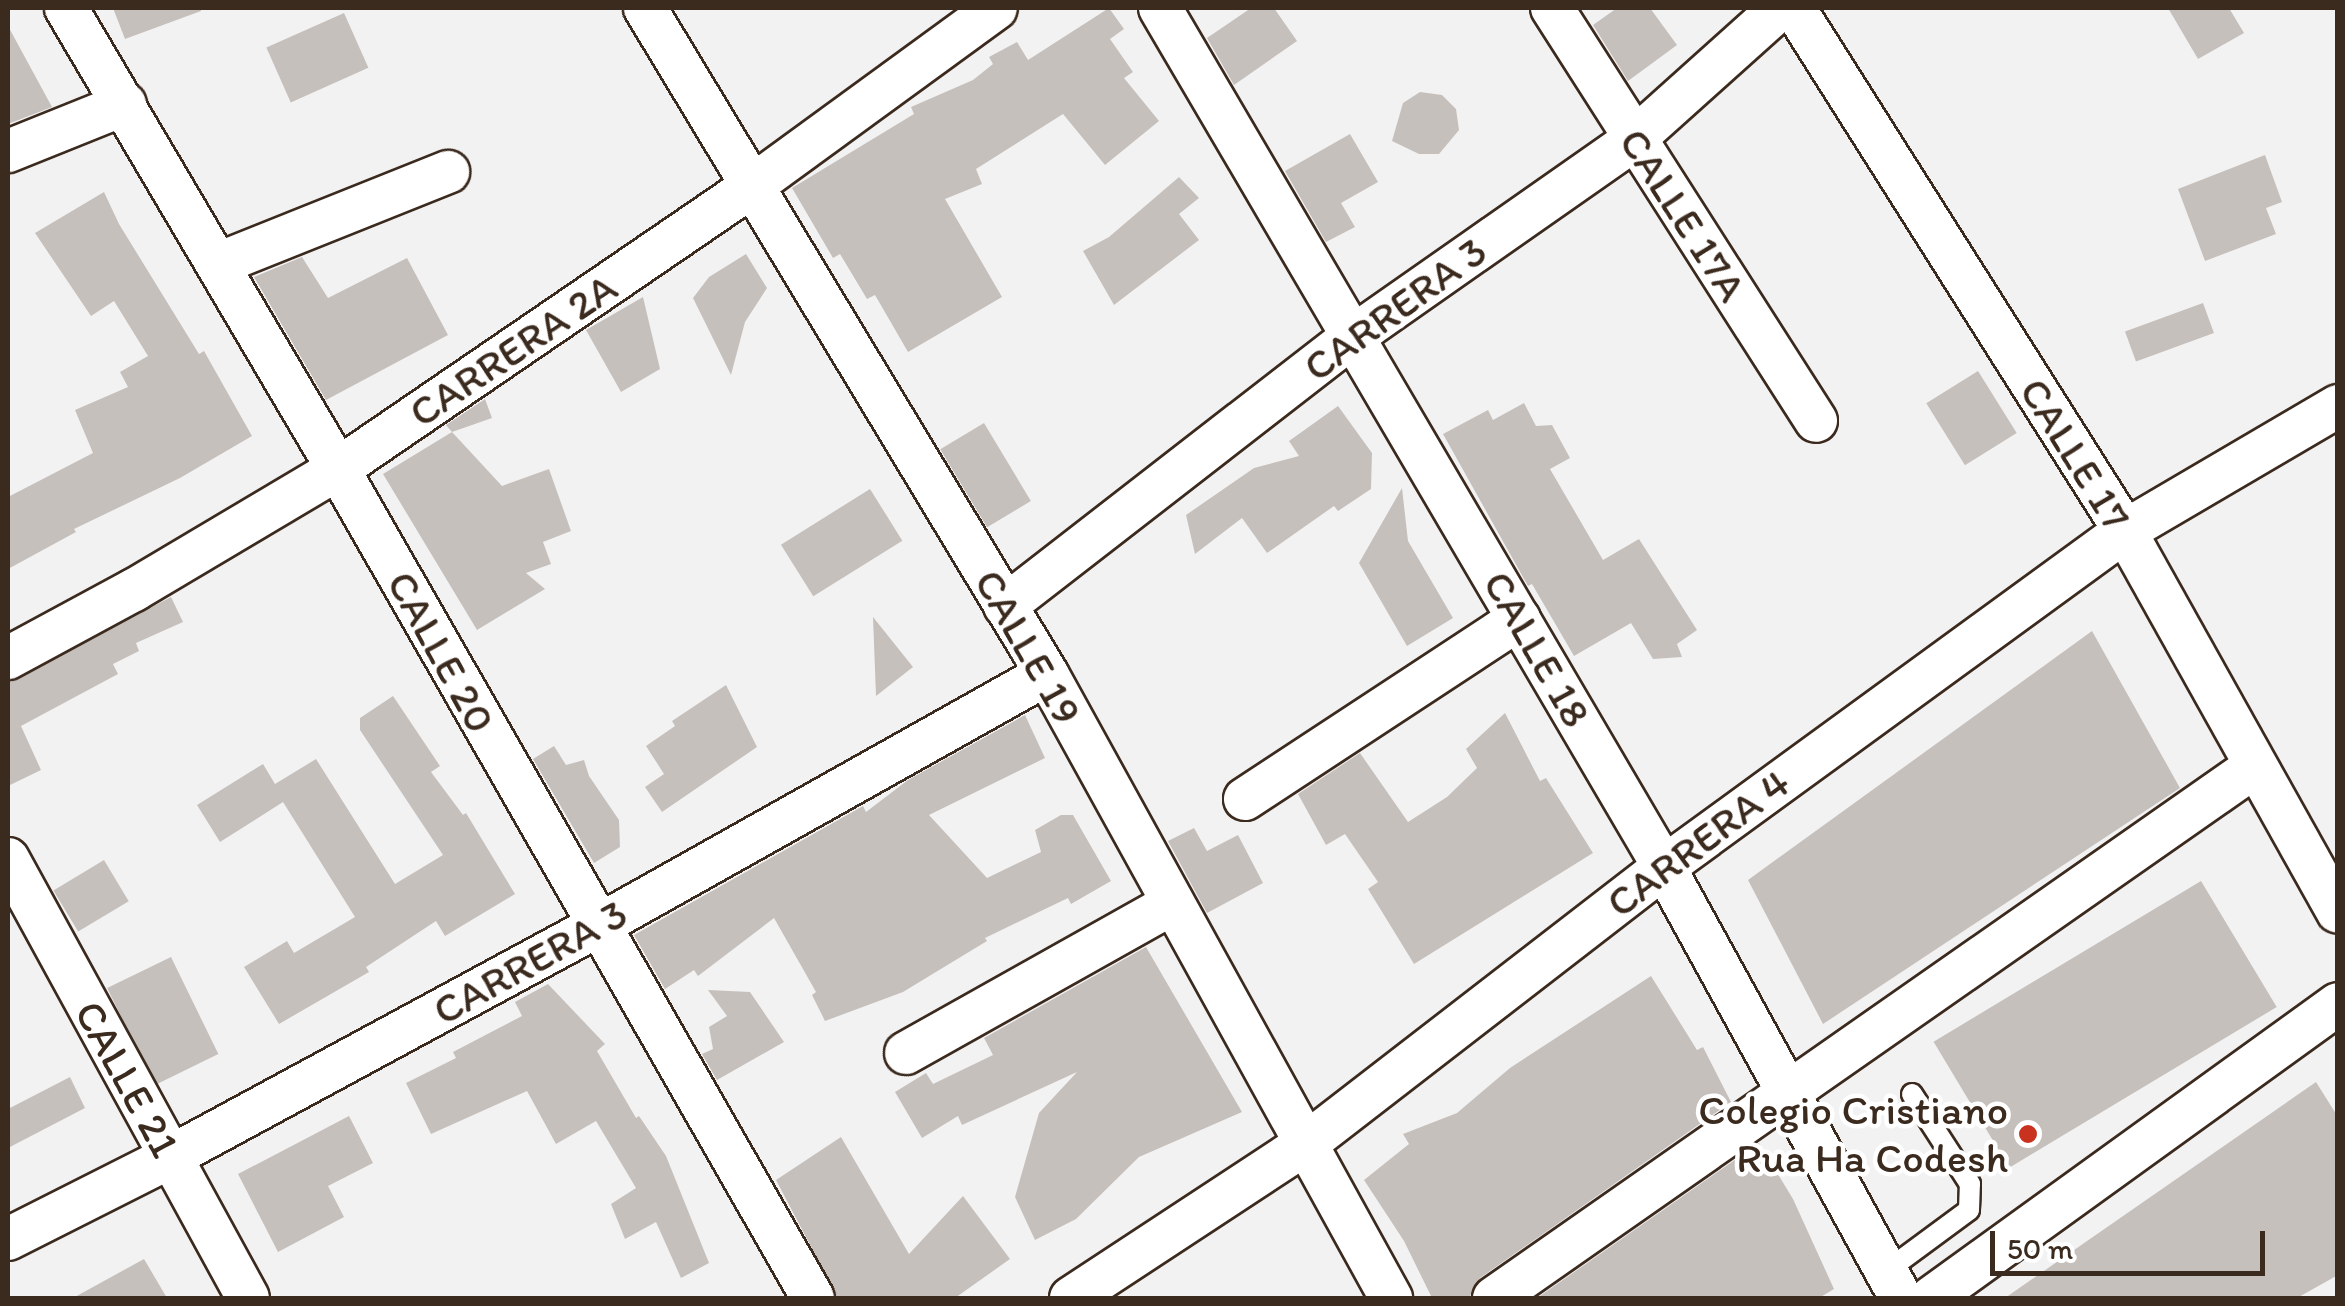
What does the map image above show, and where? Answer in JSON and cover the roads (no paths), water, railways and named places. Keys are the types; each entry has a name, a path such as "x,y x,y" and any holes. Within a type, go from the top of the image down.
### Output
{"street":[{"name":"CALLE 20","path":"66,8 338,469 812,1298"},
{"name":"CALLE 19","path":"645,8 755,184 1046,674 1391,1298"},
{"name":"CARRERA 2A","path":"8,658 134,590 338,469 755,184 996,8"},
{"name":"CALLE 18","path":"1160,8 1664,867 1785,1095 1893,1285"},
{"name":"CALLE 17A","path":"1552,8 1816,422"},
{"name":"CARRERA 3","path":"1005,606 1355,335 1633,140 1780,8"},
{"name":"CALLE 17","path":"1794,8 2124,531 2338,912"},
{"path":"8,151 124,104"},
{"path":"218,264 448,172"},
{"name":"CARRERA 4","path":"1071,1298 1307,1143 1664,867 2124,531 2338,406"},
{"path":"1245,800 1518,619"},
{"name":"CARRERA 3","path":"8,1238 170,1157 596,926 1046,674"},
{"path":"1494,1298 2254,767"},
{"name":"CALLE 21","path":"8,859 248,1298"},
{"path":"906,1053 1171,904"},
{"path":"1931,1298 2338,1004"}],"lane":[{"path":"1893,1285 1970,1210 1970,1184 1912,1094"}],"place":[{"name":"Colegio Cristiano Rua Ha Codesh","path":"2028,1134"}]}
